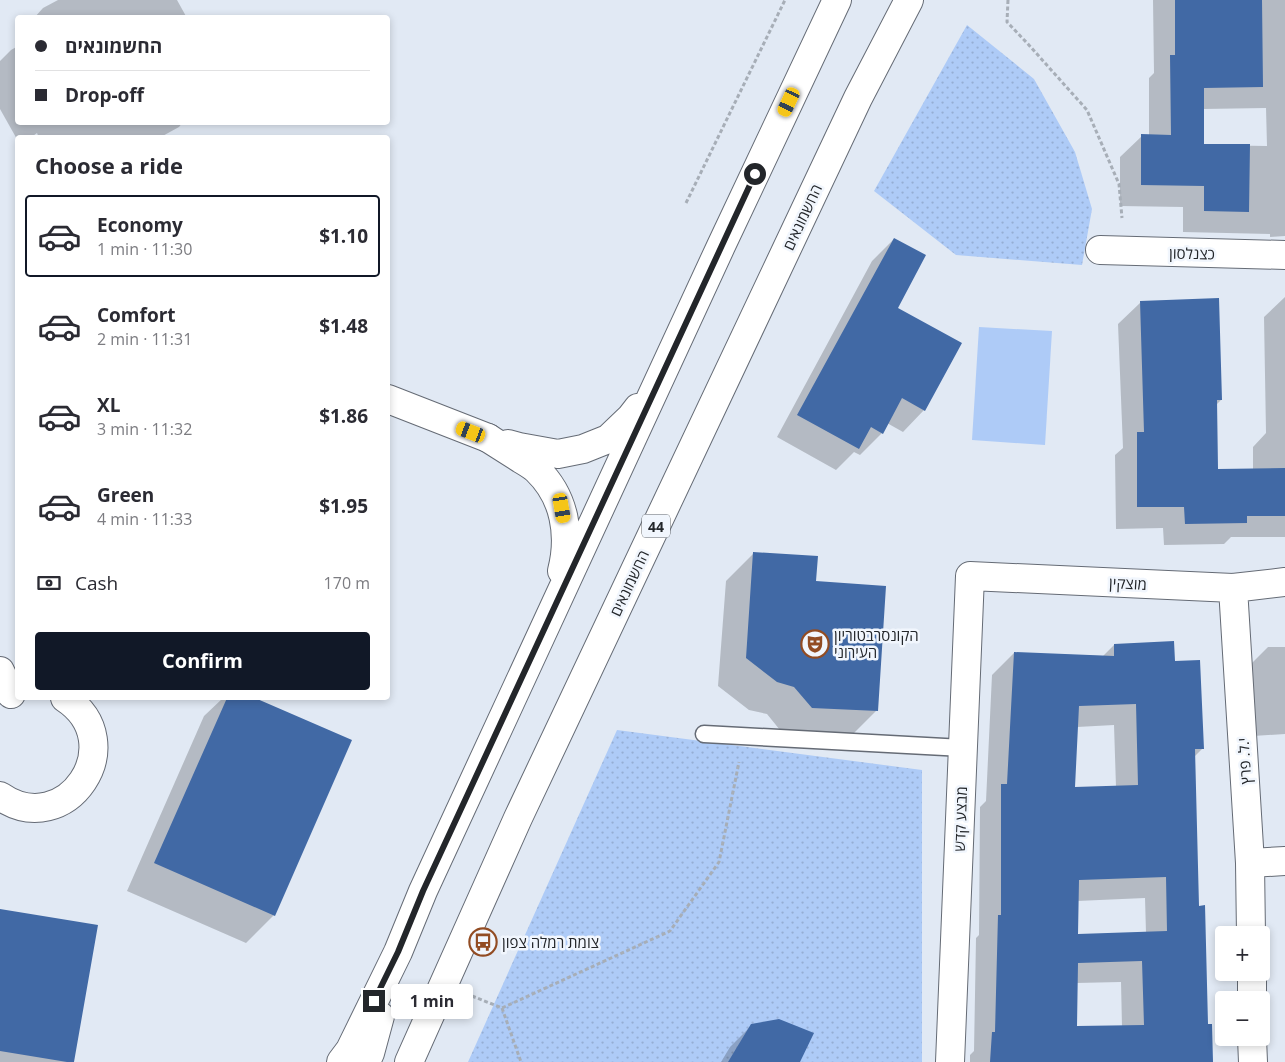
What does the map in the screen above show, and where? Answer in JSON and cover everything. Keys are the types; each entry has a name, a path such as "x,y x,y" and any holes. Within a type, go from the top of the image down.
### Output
{"main road":[{"path":"341,1062 350,1050 398,952 423,891 721,246 837,0"},
{"name":"החשמונאים","path":"411,1060 518,818 858,98 909,0"},
{"name":"כצנלסון","path":"1112,251 1285,255"},
{"path":"390,400 488,438 519,448 558,454 583,449 608,439 632,417 660,378"},
{"path":"488,438 537,469 550,486 562,508 567,535 566,557 560,582 540,638"},
{"name":"מוצקין","path":"970,576 1233,588 1285,582"},
{"name":"מבצע קדש","path":"950,1062 970,576"},
{"name":"י.ל. פרץ","path":"1233,588 1250,863 1251,926"},
{"path":"0,796 20,806 48,806 72,794 84,780 92,762 94,744 86,718 68,700"},
{"path":"1250,863 1285,861"},
{"path":"366,1062 398,952"},
{"path":"1252,1046 1252,1062"}],"lane":[{"path":"704,734 963,748"}],"path":[{"path":"686,203 785,0"},
{"path":"1008,0 1007,22 1087,110 1119,184 1112,251"},
{"path":"443,986 502,1008 670,932 719,862 744,737"},
{"path":"502,1008 521,1062"}],"shaded area":[{"path":"967,25 1034,79 1075,152 1092,209 1082,265 956,255 874,191"},
{"path":"979,327 1052,331 1045,445 972,440"},
{"path":"617,730 922,770 922,1062 468,1062"}],"building":[{"path":"1175,0 1262,0 1263,87 1204,88 1204,144 1250,144 1249,212 1204,211 1204,186 1141,185 1141,134 1171,135 1170,55 1175,55"},
{"path":"894,238 926,255 898,308 962,343 925,411 902,398 883,434 871,427 859,449 797,415"},
{"path":"1219,298 1222,400 1217,400 1218,469 1285,468 1285,516 1247,516 1247,523 1185,524 1184,507 1137,507 1137,432 1144,432 1140,301"},
{"name":"הקונסרבטוריון העירוני","path":"753,552 818,556 816,581 886,586 878,711 812,708 794,687 777,682 746,658"},
{"path":"1174,641 1175,661 1200,660 1204,749 1195,749 1199,906 1205,905 1208,1024 1212,1024 1213,1062 990,1062 992,1032 995,1032 998,915 1001,915 1001,784 1007,784 1014,652 1114,656 1114,644","holes":["1136,704 1138,785 1075,787 1079,706","1166,877 1167,931 1078,934 1079,880","1142,961 1144,1025 1077,1026 1078,963"]},
{"path":"226,700 260,700 352,740 275,916 154,863"},
{"path":"0,909 98,925 74,1062 0,1051"},
{"path":"779,1019 814,1033 800,1062 728,1062 751,1024"}],"place":[{"name":"הקונסרבטוריון העירוני","path":"815,644"},
{"name":"צומת רמלה צפון","path":"483,942"}],"route":[{"path":"374,1001 398,952 423,891 755,174"}]}
